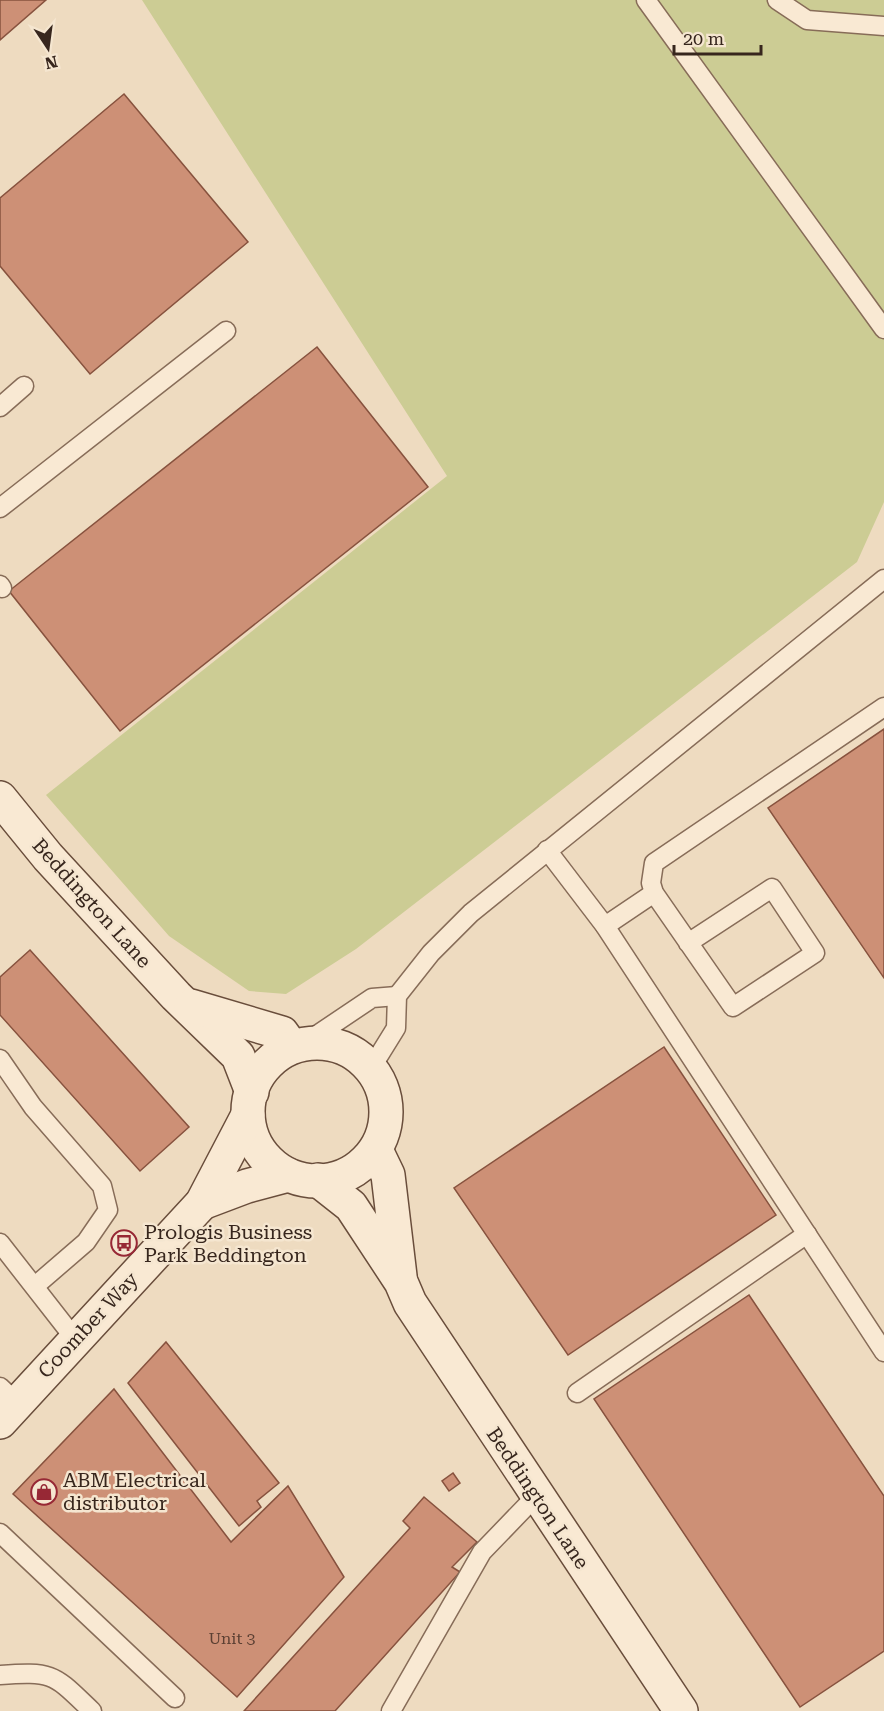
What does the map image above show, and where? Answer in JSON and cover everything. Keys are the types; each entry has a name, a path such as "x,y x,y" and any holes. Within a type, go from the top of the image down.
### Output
{"main road":[{"name":"Beddington Lane","path":"0,798 56,865 237,1056 250,1103 257,1146 275,1167 303,1178 351,1206 401,1282 410,1303 671,1707"},
{"path":"187,1005 282,1033 298,1045"},
{"path":"250,1103 253,1084 272,1059 298,1045 336,1045 363,1060 381,1083 387,1107 386,1120 376,1150 354,1173 329,1180 303,1178"},
{"name":"Coomber Way","path":"6,1404 75,1339 202,1203 250,1103"},
{"name":"Beddington Lane","path":"376,1150 388,1175 401,1282"},
{"name":"Coomber Way","path":"202,1203 303,1178"}],"lane":[{"path":"646,0 884,329"},
{"path":"777,0 807,20 884,26"},
{"path":"0,508 226,331"},
{"path":"0,407 24,386"},
{"path":"370,1070 396,1028 397,996 431,953 471,913 884,579"},
{"path":"688,943 772,888 815,953 732,1007 688,943 654,893 651,883 654,863 884,707"},
{"path":"547,850 605,926 884,1352"},
{"path":"605,926 654,893"},
{"path":"298,1045 372,998 397,996"},
{"path":"0,1059 33,1107 102,1186 108,1210 86,1242 35,1286"},
{"path":"577,1394 807,1234"},
{"path":"0,1243 75,1339"},
{"path":"391,1711 482,1552 536,1496"},
{"path":"0,1533 175,1698"},
{"path":"0,1675 33,1672 56,1677 92,1711"}],"green space":[{"path":"142,0 884,0 884,502 857,562 356,949 286,994 249,991 169,936 46,795 447,476"}],"building":[{"path":"0,0 46,0 0,40"},
{"path":"124,94 248,242 90,374 0,266 0,198"},
{"path":"317,347 428,487 120,731 9,591"},
{"path":"884,729 884,978 768,808"},
{"path":"30,950 189,1127 140,1171 0,1015 0,977"},
{"path":"664,1047 776,1215 568,1355 454,1188"},
{"path":"749,1295 884,1496 884,1651 800,1707 594,1399"},
{"path":"166,1342 279,1483 257,1501 261,1507 239,1526 128,1383"},
{"path":"114,1389 231,1542 288,1486 344,1577 237,1697 13,1494"},
{"path":"453,1473 460,1483 449,1491 442,1481"},
{"path":"424,1497 477,1542 452,1567 460,1572 335,1711 244,1711 410,1528 403,1521"}],"place":[{"name":"Prologis Business Park Beddington","path":"124,1243"},
{"name":"ABM Electrical distributor","path":"44,1492"}]}
